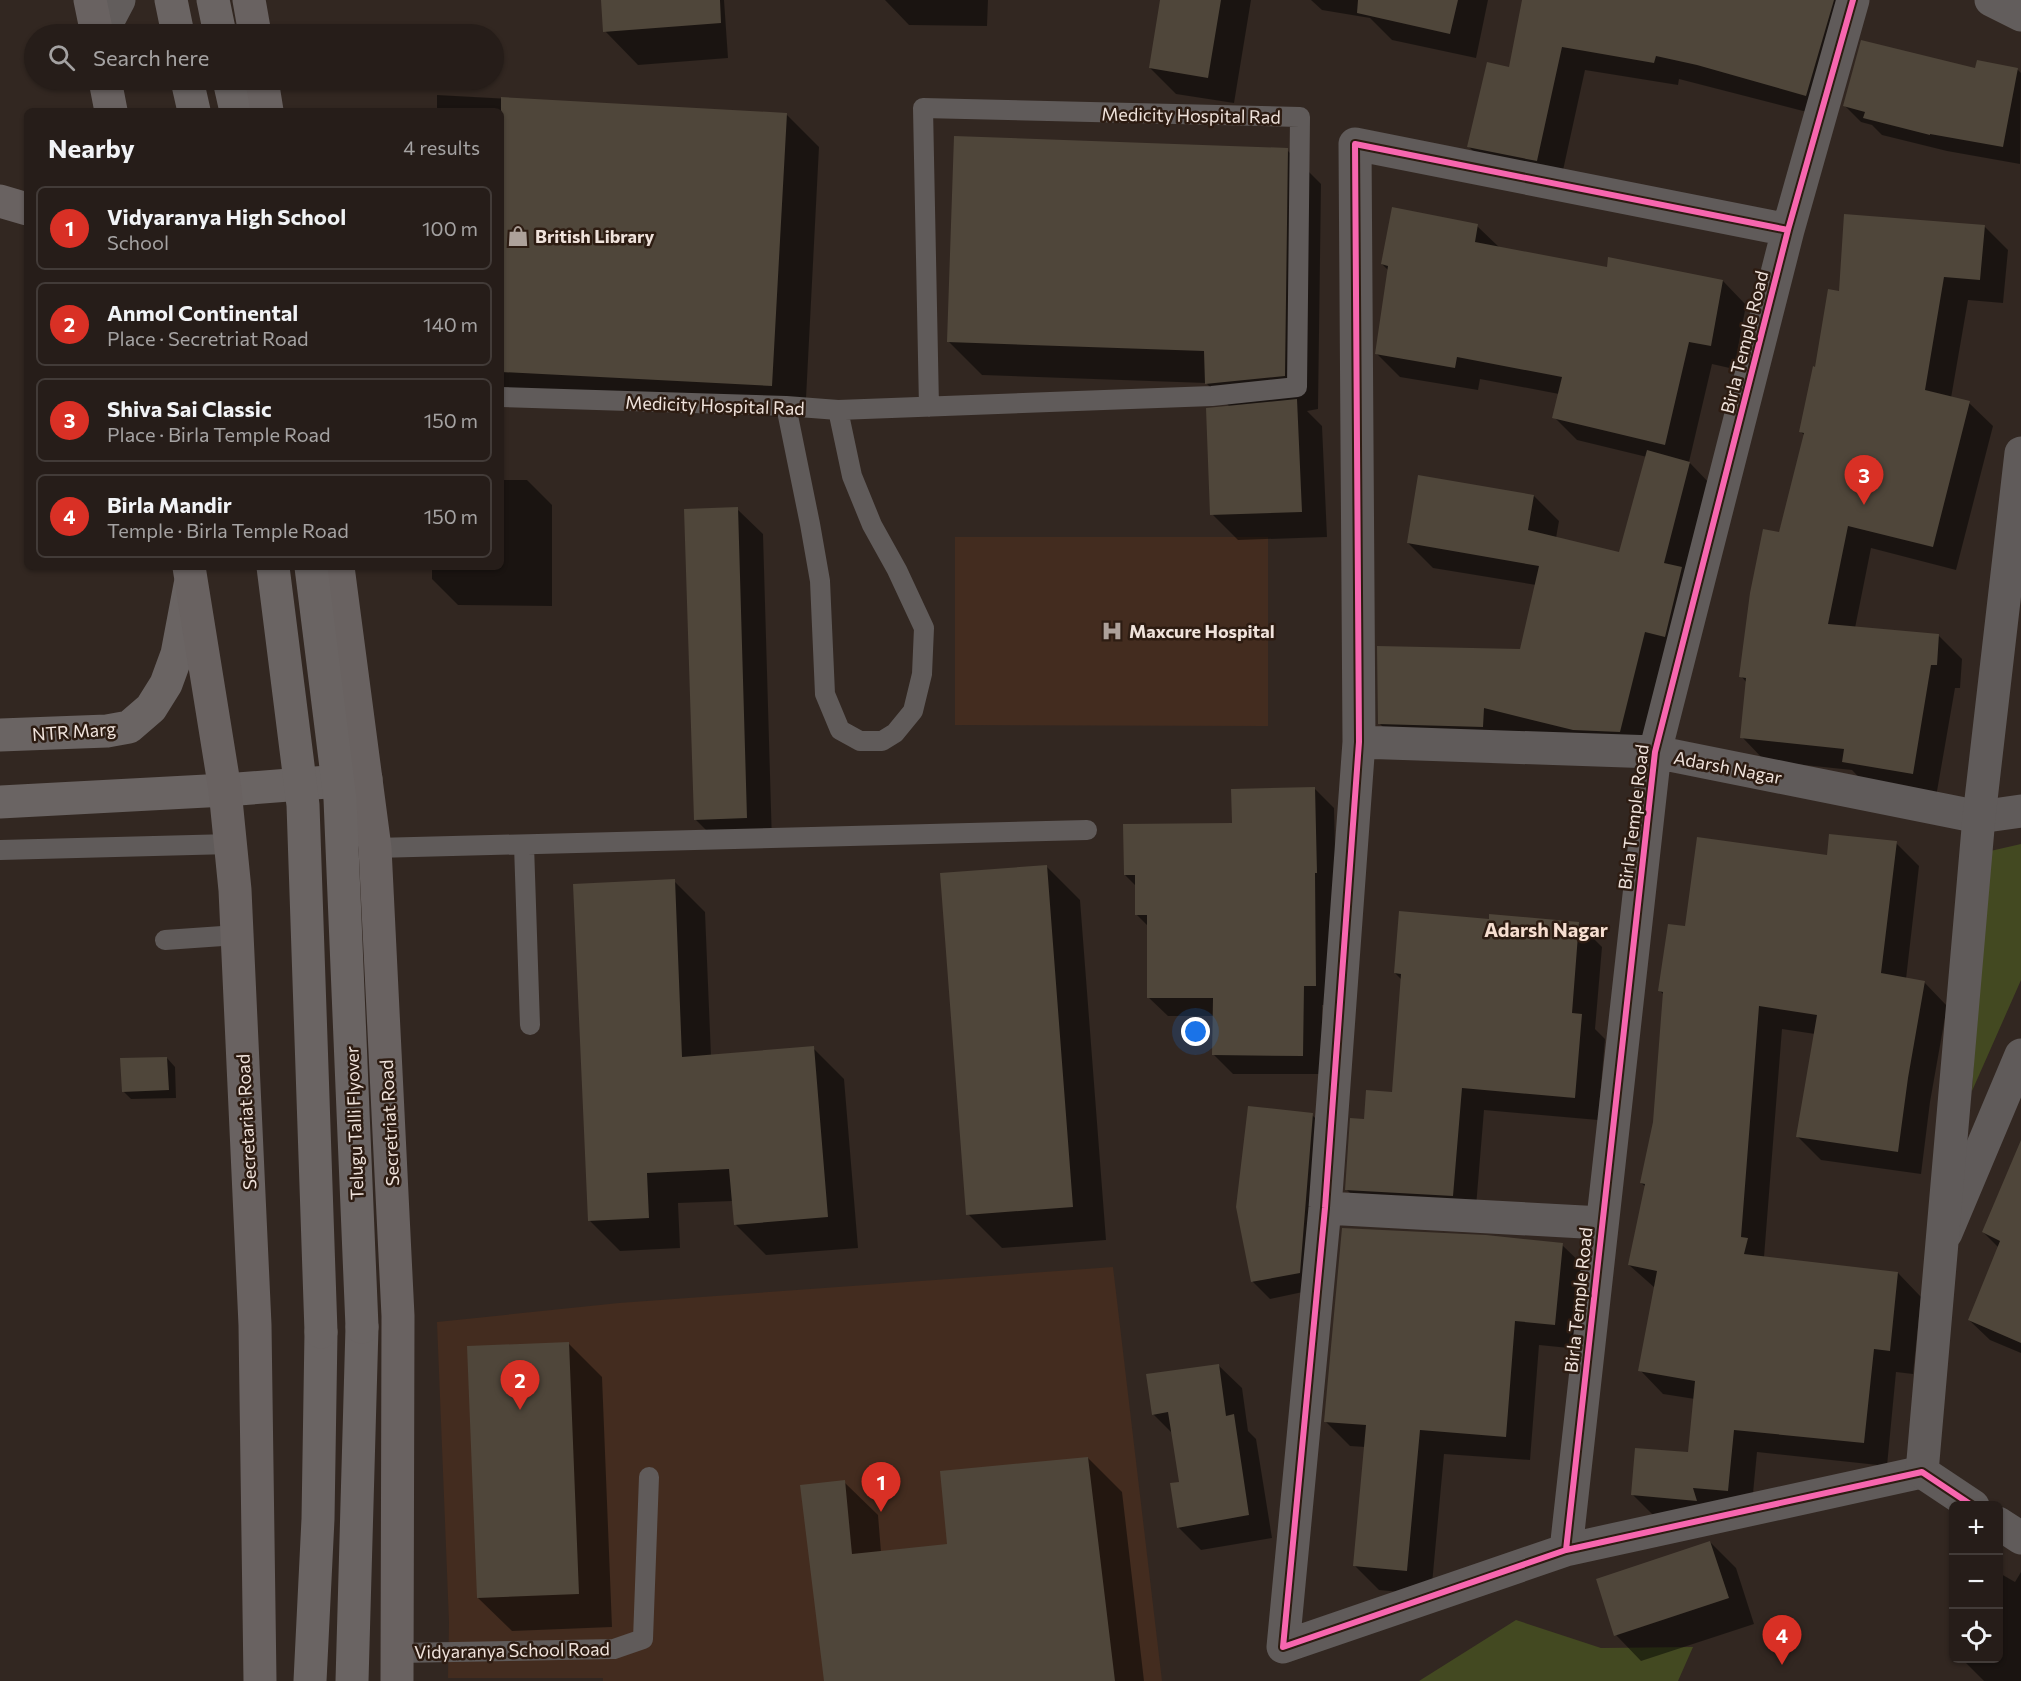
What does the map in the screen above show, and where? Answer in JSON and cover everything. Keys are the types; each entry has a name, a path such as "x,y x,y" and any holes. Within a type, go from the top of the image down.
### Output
{"highway":[{"path":"90,0 96,24"},
{"path":"249,0 253,24"},
{"path":"107,90 110,108"},
{"path":"264,90 267,108"},
{"path":"0,201 24,208"},
{"name":"Secretriat Road","path":"338,570 375,848 398,1316 397,1667"},
{"name":"Secretariat Road","path":"190,574 225,790 237,935 255,1324 260,1681"}],"main road":[{"path":"105,24 119,0"},
{"path":"171,0 176,24"},
{"path":"213,0 218,24"},
{"path":"1991,0 2021,15"},
{"path":"189,90 193,108"},
{"path":"231,90 235,108"},
{"path":"273,570 303,805 321,1332 318,1519 310,1681"},
{"name":"Telugu Talli Flyover","path":"311,570 340,799 362,1327 352,1681"},
{"name":"NTR Marg","path":"0,735 107,731 129,727 151,708 166,684 177,654 190,574"},
{"path":"0,802 225,790 367,779"}],"street":[{"name":"Birla Temple Road","path":"1566,1551 1655,752 1788,230 1853,0"},
{"path":"1788,230 1355,144 1359,742 1325,1208 1283,1647 1566,1551 1922,1472 1965,1501"},
{"path":"1922,1472 1979,817 2021,453"},
{"name":"Adarsh Nagar","path":"1359,742 1655,752 1979,817 2021,811"},
{"path":"1943,1240 2021,1055"},
{"path":"1325,1208 1602,1223"},
{"path":"2003,1526 2021,1538"}],"lane":[{"name":"Medicity Hospital Rad","path":"504,397 786,406 838,410 929,407 1212,396 1297,387 1300,117 923,108 929,407"},
{"path":"786,406 820,581 825,694 840,730 860,741 882,741 895,733 913,711 922,674 924,628 897,570 872,525 852,476 838,410"},
{"path":"375,848 1087,830"},
{"path":"0,850 231,844"},
{"path":"524,845 530,1025"},
{"path":"165,940 237,935"},
{"name":"Vidyaranya School Road","path":"397,1667 614,1649 643,1639 649,1477"}],"shaded area":[{"name":"Maxcure Hospital","path":"955,537 1268,537 1268,726 955,725"},
{"path":"1113,1267 1162,1681 603,1681 603,1678 448,1678 449,1622 437,1322 619,1303"}],"green space":[{"path":"2021,844 2021,980 1972,1091 1986,852"},
{"path":"1516,1620 1601,1648 1693,1647 1678,1681 1419,1681"}],"building":[{"path":"601,0 720,0 721,23 603,32"},
{"path":"1160,0 1221,0 1208,78 1149,68"},
{"path":"1358,0 1458,0 1450,34 1357,13"},
{"path":"1522,0 1834,0 1806,96 1697,65 1656,56 1654,63 1562,47 1537,161 1467,147 1487,62 1509,67"},
{"path":"1861,40 1975,68 1977,60 2018,68 2003,147 1930,135 1863,118 1865,112 1843,106"},
{"path":"501,97 787,113 772,386 504,372 504,108 501,108"},
{"path":"954,136 1288,148 1285,376 1205,384 1204,351 947,342"},
{"path":"1392,207 1478,224 1475,242 1607,267 1608,257 1723,280 1711,346 1689,342 1665,445 1552,418 1562,377 1457,357 1455,368 1375,354 1388,266 1381,264"},
{"path":"1844,214 1985,225 1980,280 1944,277 1925,390 1970,401 1933,547 1848,526 1828,624 1939,634 1937,665 1931,665 1913,774 1842,762 1844,749 1740,738 1746,678 1739,677 1750,593 1763,529 1779,532 1804,433 1799,432 1813,366 1815,367 1828,289 1839,291"},
{"path":"1297,399 1302,512 1210,515 1206,408"},
{"path":"1647,450 1690,462 1664,563 1682,567 1665,637 1645,632 1620,732 1573,730 1484,708 1483,727 1378,724 1377,646 1520,649 1539,566 1407,543 1418,475 1534,495 1528,530 1619,552"},
{"path":"738,507 747,818 694,820 684,509"},
{"path":"1315,787 1316,986 1304,986 1303,1056 1212,1055 1213,998 1147,998 1147,915 1135,915 1135,875 1124,875 1123,824 1232,823 1231,789"},
{"path":"1829,834 1897,841 1881,973 1925,981 1898,1152 1796,1137 1817,1015 1759,1006 1741,1237 1748,1238 1744,1254 1898,1272 1890,1351 1874,1349 1864,1443 1734,1430 1728,1491 1693,1488 1697,1501 1631,1495 1635,1448 1688,1452 1695,1381 1638,1371 1657,1271 1628,1265 1645,1184 1640,1183 1653,1122 1663,992 1658,991 1668,924 1685,926 1697,837 1827,855"},
{"path":"1047,865 1073,1207 966,1215 940,873"},
{"path":"675,879 682,1057 814,1046 828,1217 734,1225 729,1169 647,1173 649,1218 588,1221 573,884"},
{"path":"1399,911 1489,919 1489,914 1579,922 1572,1013 1582,1014 1575,1098 1462,1088 1453,1196 1345,1190 1350,1118 1364,1119 1366,1090 1392,1092 1401,974 1394,973"},
{"path":"167,1057 169,1090 122,1092 120,1058"},
{"path":"1248,1106 1313,1113 1300,1273 1251,1282 1236,1207"},
{"path":"2021,1140 2021,1343 1968,1320 2000,1241 1982,1232"},
{"path":"1342,1228 1486,1235 1563,1243 1555,1325 1515,1321 1506,1437 1420,1430 1407,1571 1353,1566 1366,1425 1324,1422"},
{"path":"569,1342 579,1594 477,1598 467,1346"},
{"path":"1219,1364 1226,1416 1234,1414 1249,1515 1177,1528 1170,1483 1179,1482 1168,1412 1152,1415 1146,1374"},
{"path":"1088,1457 1115,1681 824,1681 800,1485 845,1480 852,1554 947,1544 940,1471"},
{"path":"1710,1541 1729,1598 1614,1636 1596,1579"}],"cycle path":[{"path":"1566,1550 1655,752 1788,230 1853,0"},
{"path":"1788,230 1355,144 1359,742 1325,1208 1283,1647 1566,1550 1922,1472 1966,1501"}],"place":[{"name":"British Library","path":"518,236"},
{"name":"Shiva Sai Classic","path":"1864,505"},
{"name":"Maxcure Hospital","path":"1112,631"},
{"name":"Anmol Continental","path":"520,1410"},
{"name":"Vidyaranya High School","path":"881,1512"},
{"name":"Birla Mandir","path":"1782,1665"}],"district":[{"name":"Adarsh Nagar","path":"1546,929"}]}
